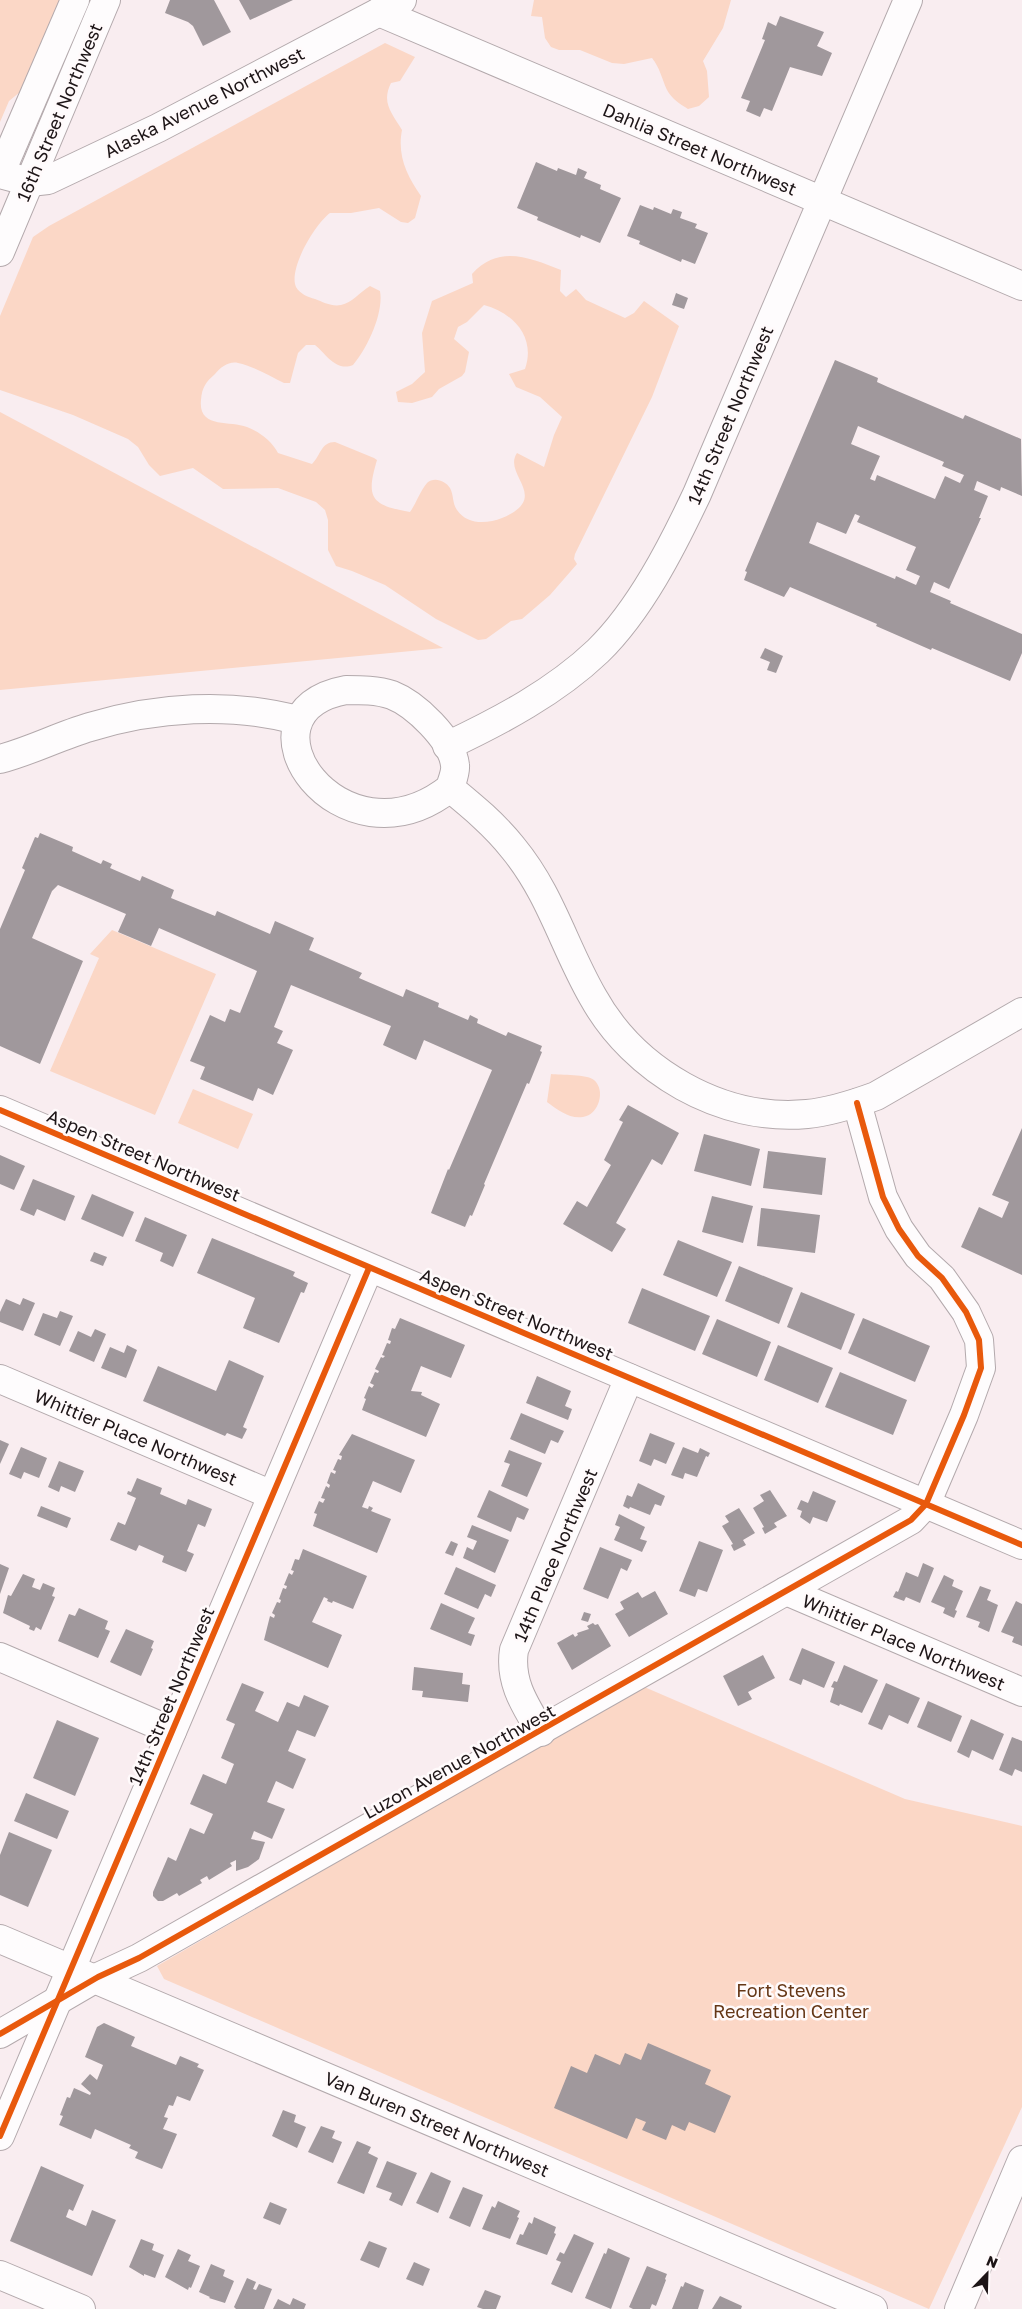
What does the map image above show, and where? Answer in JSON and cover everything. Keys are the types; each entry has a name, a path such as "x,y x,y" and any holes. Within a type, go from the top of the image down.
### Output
{"street":[{"name":"16th Street Northwest","path":"0,174 75,0"},
{"name":"16th Street Northwest","path":"0,252 106,0"},
{"name":"14th Street Northwest","path":"447,746 528,703 584,662 613,633 642,595 674,540 694,500 908,0"},
{"name":"Alaska Avenue Northwest","path":"0,174 30,182 48,180 158,128 390,6"},
{"name":"Dahlia Street Northwest","path":"390,6 821,201 1022,286"},
{"path":"346,690 374,691 392,695 411,705 424,716 447,746 455,764 450,788 435,800 416,808 394,814 378,814 352,808 336,800 318,784 301,764 295,743 297,720 309,706 328,694 346,690"},
{"path":"0,759 91,726 159,713 232,710 267,713 297,720"},
{"path":"450,788 485,817 514,848 551,905 597,1005 624,1041 658,1071 697,1093 752,1112 809,1114 857,1103 876,1096 1022,1012"},
{"path":"857,1103 883,1197 899,1229 918,1256 942,1278 961,1305 979,1340 981,1368 964,1416 926,1504"},
{"name":"Aspen Street Northwest","path":"0,1110 1022,1545"},
{"name":"14th Street Northwest","path":"83,1975 172,1730 369,1268"},
{"name":"14th Place Northwest","path":"541,1732 516,1687 513,1666 514,1650 629,1378"},
{"name":"Whittier Place Northwest","path":"0,1379 272,1495"},
{"name":"Luzon Avenue Northwest","path":"0,2034 57,2001 83,1975 139,1958 541,1732 911,1520 926,1504"},
{"name":"Whittier Place Northwest","path":"786,1591 1022,1692"},
{"path":"0,1657 172,1730"},
{"name":"Van Buren Street Northwest","path":"0,1939 873,2309"},
{"path":"0,2136 57,2001"},
{"path":"959,2309 1022,2160"},
{"path":"0,2274 80,2309"}],"green space":[{"path":"0,0 60,0 20,92 9,101 0,122"},
{"path":"534,0 731,0 723,28 703,61 707,71 709,97 699,106 688,109 682,105 667,90 652,58 624,64 612,63 580,50 559,50 551,47 545,38 542,17 531,16"},
{"path":"385,43 415,57 400,81 391,83 387,102 391,113 402,130 401,148 404,165 411,181 421,196 415,218 408,223 401,222 379,208 351,213 330,213 317,227 304,247 296,269 295,279 296,287 302,293 324,303 334,305 349,302 370,286 380,291 381,300 377,320 369,340 353,365 347,367 336,364 315,345 306,345 298,353 290,383 284,383 244,364 228,364 217,371 203,388 201,409 205,415 216,422 240,425 252,429 269,441 278,453 312,464 327,444 335,442 374,458 377,460 372,491 374,497 386,506 410,512 427,483 433,480 443,481 450,488 455,507 461,515 472,521 490,521 502,518 516,510 523,502 525,494 515,469 514,461 517,453 544,467 562,417 540,397 516,387 509,374 525,369 528,358 525,337 520,328 505,314 484,305 467,322 458,327 454,339 469,352 465,372 462,376 439,389 432,397 412,403 398,402 396,392 412,384 425,372 422,333 432,301 473,283 472,274 482,265 493,259 515,256 538,261 561,270 560,291 566,297 576,289 586,300 625,318 634,313 644,301 679,326 652,397 575,554 574,559 577,564 550,595 522,619 511,621 486,639 478,640 436,619 385,585 336,566 328,550 328,520 325,510 316,502 278,488 223,489 193,468 160,476 149,465 138,447 128,439 73,415 0,390 0,316 33,237 49,226"},
{"path":"0,412 443,648 0,690"},
{"path":"112,930 216,974 155,1115 50,1071 99,958 90,954"},
{"path":"551,1074 580,1076 594,1080 598,1084 600,1096 597,1107 593,1112 583,1117 573,1117 547,1102"},
{"path":"193,1089 253,1114 238,1149 178,1123"},
{"name":"Fort Stevens Recreation Center","path":"642,1686 905,1799 1022,1826 1022,2107 929,2309 164,1979 157,1966"}],"building":[{"path":"170,0 214,0 231,32 203,46 193,26 188,22 165,13"},
{"path":"239,0 293,0 250,20"},
{"path":"780,16 824,32 817,46 832,53 822,76 790,67 772,111 764,108 760,117 746,111 750,101 741,98 765,40 762,39 768,22 776,26"},
{"path":"536,162 557,171 558,168 576,175 578,168 587,172 584,178 601,185 600,189 621,198 600,243 581,235 580,238 537,220 538,217 517,208"},
{"path":"640,205 653,210 654,207 671,214 673,209 682,212 680,218 697,224 695,228 708,233 695,264 682,259 681,262 639,244 640,241 627,236"},
{"path":"676,293 688,298 684,309 672,305"},
{"path":"835,360 878,378 877,382 963,419 965,415 1021,439 1022,496 1001,487 1000,491 977,481 974,490 988,496 979,518 981,518 949,589 934,582 930,592 951,601 950,603 1022,634 1022,653 1010,681 932,648 931,650 876,626 877,624 790,587 784,597 744,580 747,572 745,571","holes":["858,426 944,462 942,466 964,475 960,483 945,476 935,499 877,475 875,481 870,479 880,456 851,444","855,514 860,516 857,522 916,547 906,570 920,576 916,585 896,576 895,579 809,543 817,522 846,534"]},
{"path":"765,648 783,656 776,673 767,670 770,662 760,658"},
{"path":"40,833 73,847 72,851 101,864 103,860 112,864 110,868 140,881 142,876 174,890 171,898 215,916 217,911 270,934 275,921 314,938 309,950 362,973 359,978 403,997 406,989 439,1003 438,1007 468,1020 470,1015 478,1019 477,1023 506,1036 508,1032 542,1046 540,1051 542,1052 529,1084 527,1083 472,1216 470,1215 465,1227 431,1213 448,1169 492,1070 424,1040 416,1060 383,1045 391,1026 291,985 274,1027 283,1031 277,1043 293,1050 273,1095 258,1088 253,1101 200,1079 205,1067 190,1061 210,1015 225,1022 230,1009 240,1013 257,971 159,928 151,946 118,932 126,914 58,885 52,891 32,938 83,961 40,1064 0,1046 0,929 25,870 22,868 35,837 38,838"},
{"path":"628,1105 679,1133 662,1165 652,1159 616,1223 626,1229 612,1252 563,1224 577,1201 587,1207 611,1165 604,1160 623,1122 619,1120"},
{"path":"1022,1128 1022,1275 961,1247 979,1207 1002,1218 1009,1202 992,1195"},
{"path":"704,1134 760,1149 751,1186 694,1171"},
{"path":"768,1151 826,1158 822,1195 763,1188"},
{"path":"0,1155 25,1166 14,1190 0,1184"},
{"path":"33,1179 75,1196 65,1221 37,1209 34,1216 20,1210"},
{"path":"92,1194 134,1212 123,1237 81,1219"},
{"path":"712,1196 753,1206 743,1243 702,1232"},
{"path":"761,1208 820,1215 815,1253 757,1246"},
{"path":"145,1217 187,1235 173,1267 160,1261 163,1253 135,1241"},
{"path":"212,1238 295,1272 293,1276 308,1283 304,1293 301,1292 279,1343 243,1328 255,1298 197,1273"},
{"path":"678,1240 732,1262 717,1297 663,1275"},
{"path":"94,1252 107,1257 103,1266 90,1261"},
{"path":"739,1266 793,1288 779,1324 725,1301"},
{"path":"642,1288 710,1316 695,1351 628,1323"},
{"path":"801,1292 855,1314 841,1350 787,1327"},
{"path":"23,1298 35,1303 23,1331 0,1322 0,1312 6,1299 20,1305"},
{"path":"60,1311 73,1316 60,1346 34,1335 43,1313 57,1318"},
{"path":"400,1318 465,1345 451,1378 421,1366 411,1391 422,1392 421,1395 440,1404 426,1437 362,1410 369,1386 372,1388 374,1385 370,1383 375,1372 378,1373 379,1371 375,1369 381,1357 385,1356 382,1355 387,1343 390,1344 391,1341 388,1340 392,1328 395,1329"},
{"path":"863,1318 930,1346 915,1382 848,1353"},
{"path":"717,1319 771,1342 757,1377 702,1354"},
{"path":"95,1329 106,1334 94,1362 69,1351 78,1331 91,1337"},
{"path":"127,1345 137,1350 126,1378 101,1368 110,1347 124,1353"},
{"path":"778,1345 833,1368 818,1403 764,1380"},
{"path":"229,1360 264,1376 243,1427 247,1429 242,1439 227,1433 225,1436 143,1401 158,1366 216,1391"},
{"path":"840,1372 907,1400 893,1435 825,1407"},
{"path":"537,1376 571,1391 565,1406 572,1409 568,1420 526,1403"},
{"path":"521,1413 564,1431 558,1443 551,1440 545,1454 510,1439"},
{"path":"650,1433 675,1443 666,1464 654,1459 651,1466 639,1461"},
{"path":"352,1434 415,1460 401,1493 373,1481 362,1507 368,1509 369,1506 373,1508 371,1511 391,1519 377,1553 313,1526 317,1514 314,1513 319,1501 323,1503 325,1499 321,1498 326,1486 329,1488 330,1485 327,1483 331,1472 335,1474 336,1471 333,1470 338,1459 341,1460 342,1456 339,1455"},
{"path":"0,1440 9,1444 0,1464"},
{"path":"21,1447 47,1458 39,1478 24,1472 21,1479 9,1474"},
{"path":"683,1447 698,1453 700,1448 710,1453 708,1457 706,1456 697,1477 685,1473 683,1479 671,1475"},
{"path":"509,1450 542,1463 527,1497 501,1486 510,1464 504,1462"},
{"path":"59,1461 84,1471 75,1492 61,1486 59,1492 48,1487"},
{"path":"137,1478 162,1488 160,1494 186,1505 188,1499 212,1509 205,1527 198,1524 187,1551 194,1554 186,1572 162,1562 164,1556 139,1545 136,1551 110,1540 118,1522 125,1525 136,1498 127,1494 128,1491 131,1492"},
{"path":"638,1483 665,1496 661,1506 655,1504 650,1515 623,1506 627,1495 632,1497"},
{"path":"489,1490 529,1509 524,1520 517,1517 511,1532 477,1517"},
{"path":"770,1490 787,1516 774,1523 777,1527 765,1534 762,1528 764,1527 753,1508 764,1501 760,1495"},
{"path":"813,1491 836,1501 827,1522 813,1517 810,1524 800,1517 802,1511 797,1509 801,1500 808,1503"},
{"path":"41,1506 71,1518 67,1528 37,1516"},
{"path":"739,1508 755,1533 743,1540 746,1545 734,1551 731,1545 733,1544 722,1526 729,1522 725,1516"},
{"path":"619,1514 645,1527 640,1539 647,1541 642,1552 614,1540 620,1527 615,1525"},
{"path":"472,1525 509,1540 495,1573 463,1558 467,1547 473,1550 477,1541 467,1537"},
{"path":"451,1541 458,1544 453,1556 445,1553"},
{"path":"699,1541 723,1550 707,1592 698,1589 695,1597 679,1591"},
{"path":"600,1547 632,1560 627,1571 621,1568 608,1599 583,1589"},
{"path":"303,1549 367,1576 353,1609 333,1601 332,1603 327,1601 328,1599 324,1597 312,1622 342,1635 328,1668 264,1640 270,1616 274,1618 275,1615 272,1613 277,1602 280,1603 281,1600 279,1599 283,1588 286,1589 287,1586 284,1585 289,1573 292,1575 294,1571 291,1570 295,1559 299,1560"},
{"path":"923,1563 934,1568 920,1603 906,1597 904,1601 893,1597 896,1591 898,1592 906,1572 918,1577"},
{"path":"0,1564 9,1568 0,1594"},
{"path":"456,1567 496,1585 491,1597 485,1594 478,1609 444,1594"},
{"path":"23,1574 35,1579 32,1587 40,1590 43,1583 55,1588 52,1596 55,1597 41,1630 36,1627 34,1631 29,1629 30,1626 3,1613 8,1595 11,1596"},
{"path":"944,1575 954,1580 952,1586 963,1591 955,1610 957,1611 954,1618 943,1613 945,1608 931,1602"},
{"path":"980,1586 991,1590 987,1600 998,1605 989,1632 978,1627 980,1622 966,1617"},
{"path":"655,1591 668,1614 629,1637 615,1614 624,1609 620,1602 638,1592 642,1598"},
{"path":"1016,1601 1022,1604 1022,1646 1012,1642 1014,1637 1001,1632"},
{"path":"441,1603 475,1618 468,1633 475,1635 471,1646 430,1629"},
{"path":"79,1608 108,1621 105,1629 110,1631 98,1658 58,1641 69,1614 75,1616"},
{"path":"584,1612 591,1614 588,1622 581,1620"},
{"path":"593,1623 595,1625 598,1624 611,1646 572,1670 557,1643 573,1634 575,1637 578,1635 577,1633 589,1629 587,1626"},
{"path":"126,1629 154,1641 151,1648 153,1649 141,1676 110,1662"},
{"path":"802,1648 835,1662 824,1688 803,1679 801,1685 789,1680"},
{"path":"763,1655 775,1678 748,1692 752,1699 738,1706 723,1676"},
{"path":"844,1665 878,1680 862,1713 830,1702 834,1688 831,1687 834,1681 837,1682"},
{"path":"414,1667 463,1673 462,1684 470,1685 468,1702 422,1697 423,1691 412,1690"},
{"path":"242,1683 264,1692 255,1711 278,1722 287,1702 299,1707 304,1695 329,1706 315,1737 297,1730 288,1751 306,1759 293,1789 276,1781 267,1802 285,1809 272,1839 254,1831 251,1839 265,1842 259,1859 248,1867 236,1871 236,1860 230,1863 232,1866 209,1880 207,1876 200,1880 202,1883 179,1896 177,1893 163,1901 158,1901 153,1896 153,1892 168,1857 176,1861 190,1828 204,1834 213,1814 190,1804 203,1774 226,1784 234,1764 221,1758 235,1724 226,1720"},
{"path":"886,1683 920,1698 908,1724 889,1715 882,1730 868,1724"},
{"path":"928,1701 962,1716 951,1742 917,1727"},
{"path":"971,1719 1004,1734 993,1760 972,1750 969,1758 957,1752"},
{"path":"57,1720 99,1738 75,1796 33,1778"},
{"path":"1012,1737 1022,1741 1022,1772 1015,1769 1012,1776 999,1770"},
{"path":"26,1793 69,1811 57,1839 14,1821"},
{"path":"9,1832 52,1850 28,1907 0,1895 0,1855"},
{"path":"104,2023 135,2037 131,2046 176,2065 180,2056 199,2064 197,2067 204,2070 190,2101 177,2096 173,2106 169,2105 164,2117 168,2118 163,2129 177,2134 162,2169 135,2158 138,2152 129,2148 131,2145 95,2129 91,2139 59,2125 63,2116 60,2115 67,2097 70,2098 74,2088 90,2095 91,2093 81,2084 90,2074 97,2080 103,2065 85,2057 97,2027"},
{"name":"Fort Stevens Recreation Center","path":"648,2043 711,2070 705,2084 731,2096 715,2133 689,2122 685,2131 672,2125 666,2140 642,2130 646,2122 636,2118 627,2139 554,2108 571,2066 587,2073 595,2054 620,2065 625,2053 641,2060"},
{"path":"283,2110 296,2115 294,2122 306,2127 297,2148 272,2136"},
{"path":"321,2126 335,2131 332,2138 342,2142 333,2163 308,2152"},
{"path":"357,2141 371,2147 368,2153 378,2158 364,2194 337,2183"},
{"path":"387,2161 417,2173 402,2206 389,2200 392,2193 376,2187"},
{"path":"41,2166 84,2185 73,2211 69,2209 66,2217 86,2226 92,2210 116,2220 92,2276 10,2241"},
{"path":"431,2172 451,2181 438,2213 416,2203"},
{"path":"463,2187 483,2195 470,2227 449,2218"},
{"path":"498,2201 520,2211 510,2239 482,2229 492,2206 495,2208"},
{"path":"270,2202 287,2209 280,2225 263,2218"},
{"path":"534,2217 556,2227 554,2233 556,2234 547,2255 516,2244 520,2234 523,2235 529,2222 532,2224"},
{"path":"574,2234 594,2243 572,2293 551,2284 561,2262 556,2260 560,2252 564,2254"},
{"path":"141,2239 154,2244 152,2250 164,2255 155,2278 144,2274 144,2276 129,2267"},
{"path":"369,2241 387,2248 379,2268 360,2260"},
{"path":"608,2248 630,2258 611,2309 585,2298 604,2253 606,2254"},
{"path":"178,2249 191,2255 188,2261 200,2266 191,2288 189,2287 188,2290 165,2277"},
{"path":"414,2262 430,2269 423,2286 406,2279"},
{"path":"211,2264 225,2270 223,2276 234,2281 225,2303 209,2298 199,2292"},
{"path":"647,2266 667,2274 666,2280 656,2306 652,2304 650,2309 633,2309 629,2307"},
{"path":"247,2278 256,2282 253,2289 256,2290 259,2284 272,2289 264,2309 236,2309 234,2307"},
{"path":"685,2282 704,2290 698,2309 672,2309 681,2286 683,2287"},
{"path":"485,2290 501,2296 496,2309 477,2307"},
{"path":"720,2296 742,2306 741,2309 712,2309"},
{"path":"293,2298 306,2304 304,2309 273,2309 278,2299 290,2305"}],"cycle path":[{"path":"0,2034 98,1977 139,1958 911,1520 926,1504 964,1415 981,1368 979,1340 966,1312 942,1278 918,1256 899,1229 883,1197 857,1103"},
{"path":"0,1110 1022,1545"},
{"path":"0,2136 369,1268"}]}
